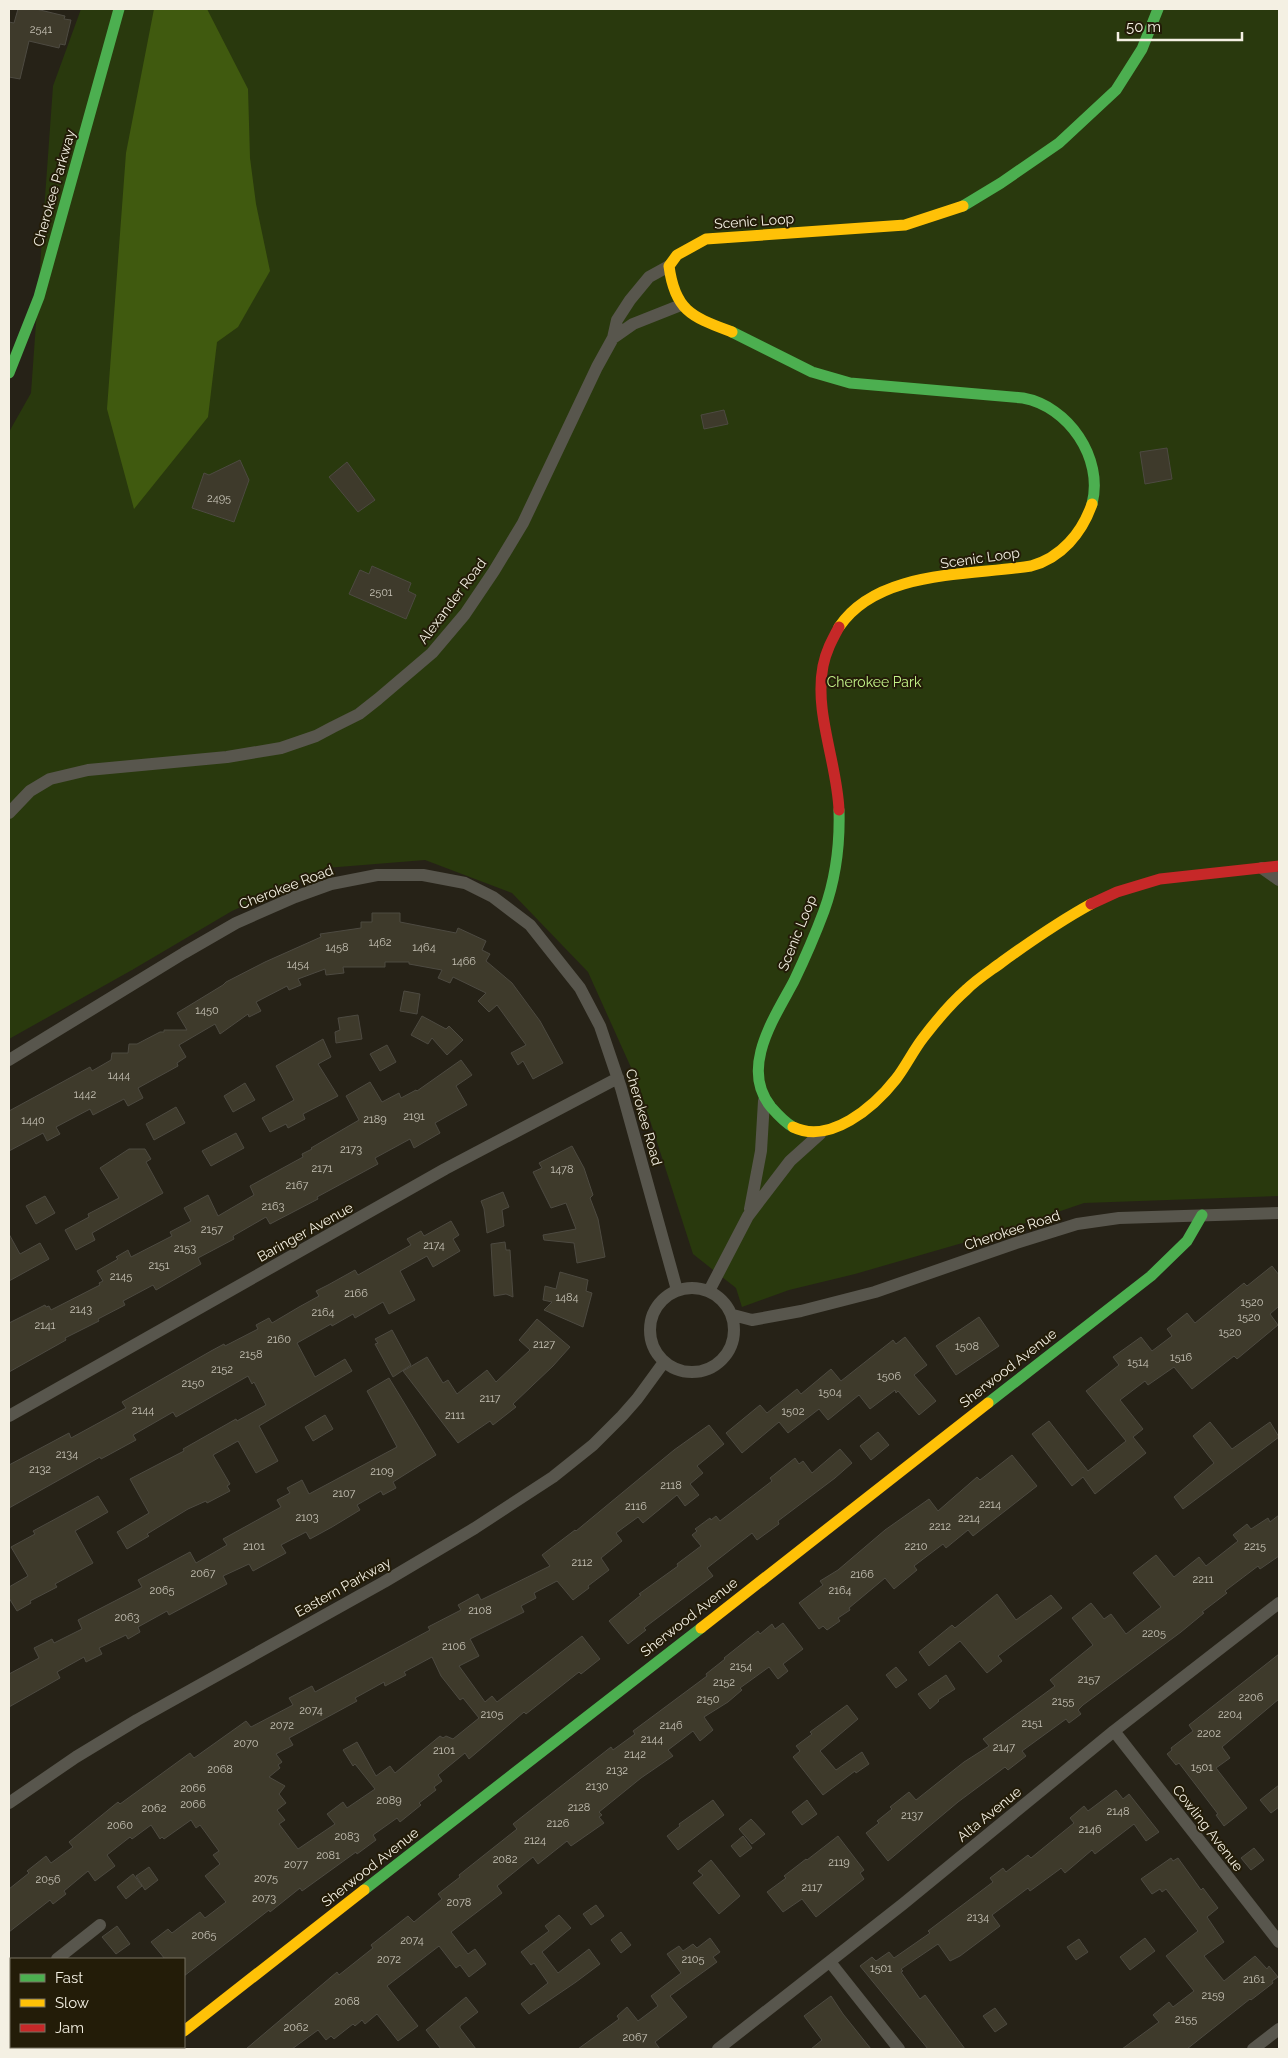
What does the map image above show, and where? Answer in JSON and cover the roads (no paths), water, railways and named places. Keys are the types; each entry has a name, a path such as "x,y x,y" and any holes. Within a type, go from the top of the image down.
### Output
{"street":[{"name":"Cherokee Parkway","path":"9,373 39,297 119,9"},
{"name":"Scenic Loop","path":"764,1101 759,1081 759,1058 762,1045 817,928 832,885 837,861 840,824 837,789 824,721 820,688 822,664 833,635 856,607 886,590 927,580 1042,564 1075,539 1086,521 1094,501 1094,478 1084,445 1075,431 1056,413 1034,401 971,393 850,383 831,379 804,368 734,332 698,319 681,305 671,282 669,266 677,255 706,239 905,225 964,206 1002,183 1058,142 1116,90 1142,49 1158,9"},
{"name":"Alexander Road","path":"9,814 30,790 50,779 88,770 227,758 281,748 316,736 359,714 378,699 432,653 465,614 494,571 523,524 597,367 614,338 617,320 630,300 649,277 669,266"},
{"name":"Alexander Road","path":"614,338 633,324 681,305"},
{"path":"709,1291 748,1216 790,1161 820,1134 835,1128 883,1094 898,1078 920,1041 966,989 1063,919 1094,902 1136,885 1163,879 1279,866"},
{"path":"1262,868 1279,880"},
{"name":"Cherokee Road","path":"9,1060 236,923 296,897 331,884 369,876 400,874 444,878 464,883 493,896 530,925 580,988 600,1026 618,1078 677,1290"},
{"name":"Baringer Avenue","path":"9,1416 445,1170 618,1078"},
{"path":"764,1101 791,1126 807,1133 820,1134"},
{"path":"748,1216 759,1168 764,1101"},
{"name":"Cherokee Road","path":"732,1315 752,1320 801,1311 875,1292 1077,1224 1119,1218 1279,1214"},
{"name":"Sherwood Avenue","path":"185,2030 1151,1276 1187,1240 1202,1216"},
{"path":"692,1287 709,1291 721,1298 732,1315 735,1332 729,1352 714,1366 698,1372 678,1370 664,1362 654,1349 650,1335 652,1314 662,1300 677,1290 692,1287"},
{"name":"Eastern Parkway","path":"9,1803 91,1748 392,1577 475,1528 554,1477 593,1445 622,1416 638,1399 664,1362"},
{"name":"Alta Avenue","path":"718,2049 830,1962 1114,1731 1279,1603"},
{"name":"Cowling Avenue","path":"1114,1731 1279,1942"},
{"path":"58,1958 100,1925"},
{"path":"830,1962 899,2049"},
{"path":"1253,2049 1279,2029"}],"park label":[{"name":"Cherokee Park","path":"874,682"}]}
